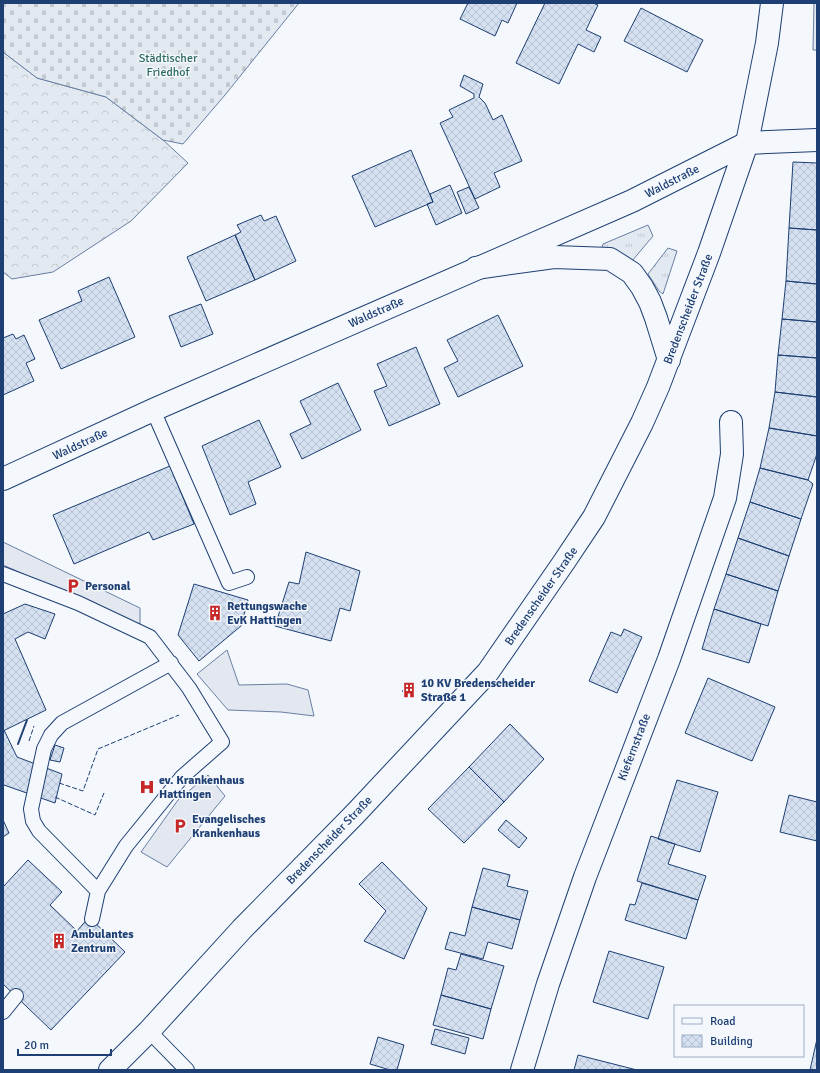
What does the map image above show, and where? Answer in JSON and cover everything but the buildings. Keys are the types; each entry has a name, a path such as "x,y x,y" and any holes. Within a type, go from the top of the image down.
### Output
{"street":[{"name":"Bredenscheider Straße","path":"110,1070 149,1031 242,930 355,814 488,672 594,517 642,423 669,360 710,253 747,143 767,43 772,3"},
{"path":"747,143 817,140"},
{"name":"Waldstraße","path":"3,479 153,410 644,195 747,143"},
{"path":"476,268 554,257 610,260 632,273 642,287 656,318 669,360"},
{"name":"Kiefernstraße","path":"522,1070 548,984 585,877 669,659 725,498 732,454 731,422"}],"lane":[{"path":"153,410 229,583 247,577"},
{"path":"3,574 78,602 150,637 189,688 222,742 182,778 126,846 98,891 92,919"},
{"path":"98,891 39,831 33,821 31,809 44,749 51,735 62,723 171,663"},
{"path":"3,1012 16,996"},
{"path":"149,1031 187,1070"}],"green space":[{"name":"Städtischer Friedhof","path":"3,3 299,3 225,95 183,144 163,140 106,97 37,78 3,52"},
{"path":"3,52 37,78 106,97 163,140 188,163 131,221 53,272 12,279 3,272"},
{"path":"648,225 653,236 632,261 602,247 603,244"},
{"path":"668,248 677,251 663,294 659,291 648,274"}],"shaded area":[{"path":"814,3 817,3 817,50 813,50"},
{"name":"Personal","path":"3,542 140,608 140,626 3,565"},
{"path":"227,650 239,685 287,684 308,690 314,716 281,712 228,710 197,674"},
{"name":"Evangelisches Krankenhaus","path":"208,775 225,796 167,867 141,852 178,800"}],"fence":[{"path":"59,783 83,791 98,749 179,715"},
{"path":"29,741 34,726"},
{"path":"55,797 95,815 104,793"}],"wall":[{"path":"18,744 27,720"}],"place":[{"name":"Personal","path":"73,586"},
{"name":"Rettungswache EvK Hattingen","path":"215,613"},
{"name":"10 KV Bredenscheider Straße 1","path":"409,690"},
{"name":"ev. Krankenhaus Hattingen","path":"147,787"},
{"name":"Evangelisches Krankenhaus","path":"180,826"},
{"name":"Ambulantes Zentrum","path":"59,941"}]}
